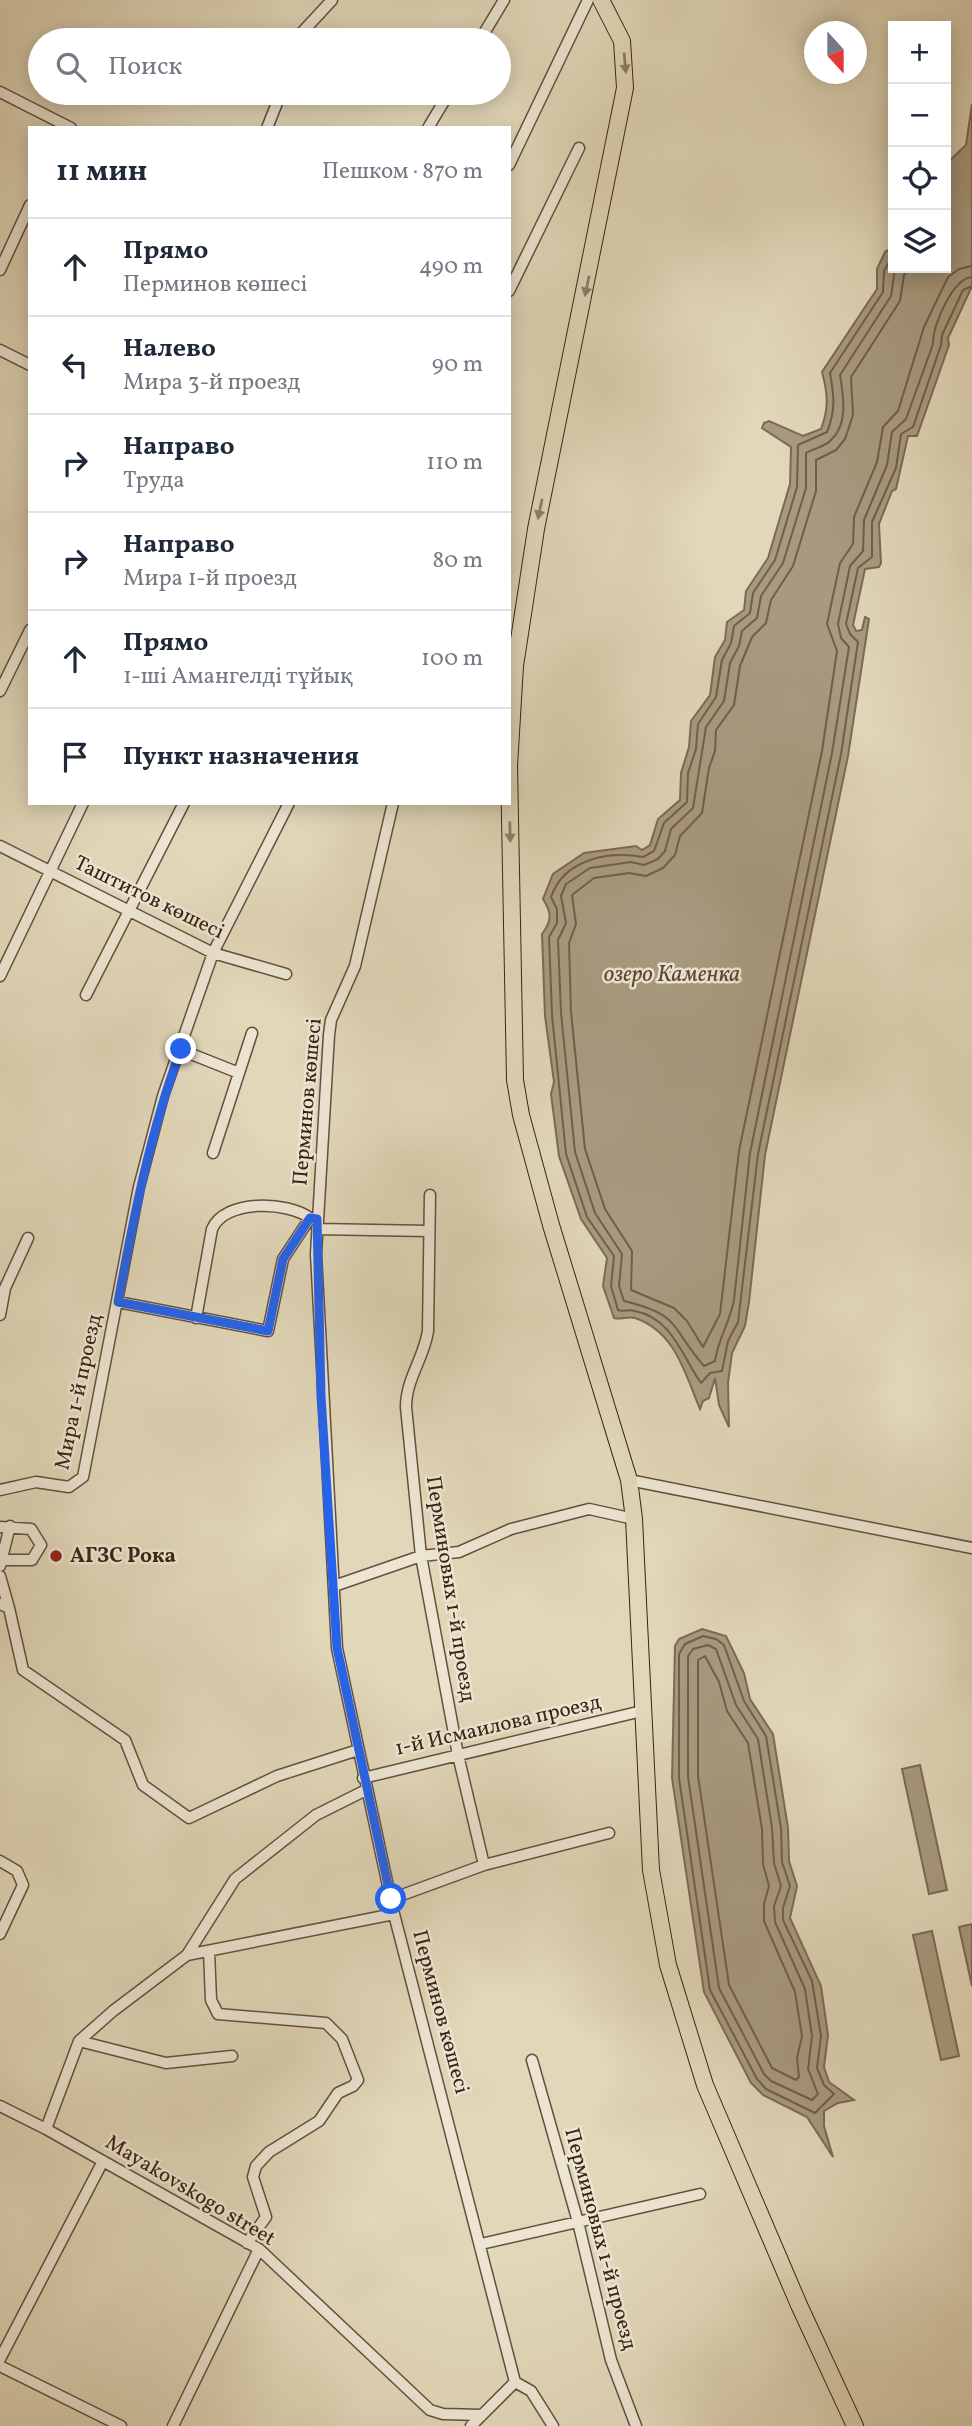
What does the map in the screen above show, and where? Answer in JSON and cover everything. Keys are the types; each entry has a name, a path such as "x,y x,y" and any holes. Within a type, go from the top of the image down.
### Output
{"highway":[{"path":"511,733 515,666 524,594 625,88 622,41 601,0"},
{"path":"509,805 510,934 516,1080 521,1115 551,1225 629,1480 634,1518 642,1711 654,1890 668,1965 684,2026 732,2150 855,2426"}],"street":[{"path":"306,28 331,0"},
{"path":"487,28 504,0"},
{"path":"511,161 588,0"},
{"path":"0,92 65,126"},
{"path":"268,126 276,105"},
{"path":"429,126 442,105"},
{"path":"511,287 579,148"},
{"path":"0,270 28,209"},
{"path":"0,349 28,364"},
{"path":"0,691 28,634"},
{"path":"0,976 82,805"},
{"path":"86,995 183,805"},
{"name":"Мира 1-й проезд","path":"0,1490 36,1482 66,1487 81,1480 139,1187 163,1096 213,953 288,805"},
{"name":"Перминов көшесі","path":"393,805 358,957 330,1027 315,1222 321,1396 337,1648 394,1914 515,2382"},
{"name":"Таштитов көшесі","path":"0,846 213,953 286,974"},
{"path":"213,1153 252,1033"},
{"path":"181,1049 239,1073"},
{"name":"Перминовых 1-й проезд","path":"430,1195 428,1331 425,1348 406,1398 421,1556 457,1755 484,1865"},
{"path":"196,1318 212,1229 218,1219 235,1212 268,1205 296,1209 315,1222 428,1231"},
{"path":"118,1302 268,1331 283,1259 315,1222"},
{"path":"0,1315 5,1288 28,1238"},
{"path":"629,1480 972,1548"},
{"path":"334,1586 421,1556 459,1552 511,1529 589,1509 634,1518"},
{"path":"5,1527 25,1527 36,1532 40,1551 26,1563 0,1562 5,1527"},
{"path":"0,1576 4,1606 23,1670 125,1740 145,1787 192,1818 277,1776 358,1750"},
{"name":"1-й Исмаилова проезд","path":"363,1778 642,1711"},
{"path":"46,2129 79,2041 113,2011 187,1955 235,1880 316,1815 366,1790"},
{"path":"391,1899 484,1865 609,1833"},
{"path":"0,1861 17,1871 23,1882 23,1889 0,1934"},
{"path":"187,1955 394,1914"},
{"path":"209,1951 210,1994 218,2014 326,2023 342,2039 358,2080 354,2086 338,2093 319,2121 268,2152 256,2166 253,2177 266,2217 247,2243"},
{"path":"79,2041 166,2063 232,2056"},
{"name":"Перминовых 1-й проезд","path":"532,2060 578,2222 614,2368 636,2426"},
{"name":"Mayakovskogo street","path":"0,2106 259,2249 430,2410 443,2414 481,2415"},
{"path":"0,2359 103,2161"},
{"path":"481,2244 700,2194"},
{"path":"173,2426 259,2249"},
{"path":"0,2366 121,2426"},
{"path":"471,2426 515,2382 536,2397 553,2426"}],"water":[{"name":"озеро Каменка","path":"972,104 972,286 948,338 949,345 917,436 908,436 896,489 892,491 879,524 881,563 879,567 865,569 853,625 856,631 862,630 865,617 869,619 848,756 765,1155 749,1302 745,1326 732,1353 728,1383 729,1427 719,1405 715,1378 709,1398 703,1401 700,1409 684,1369 670,1344 660,1333 635,1318 614,1318 603,1286 607,1258 581,1219 559,1156 551,1094 554,1082 545,1016 542,934 550,917 543,899 553,874 584,853 636,846 642,850 650,845 658,819 680,800 681,773 689,747 691,721 710,695 715,657 725,640 727,622 744,610 746,591 768,558 790,484 791,447 762,428 764,423 769,421 803,436 821,429 827,401 822,372 877,289 877,269 885,252 888,250 888,273 951,273 951,159 966,145"},
{"path":"702,1629 726,1636 744,1673 750,1699 773,1734 788,1828 789,1861 797,1886 790,1918 821,1986 828,2035 824,2067 829,2082 854,2100 838,2103 824,2111 824,2126 833,2157 807,2117 763,2095 751,2083 704,1992 672,1778 675,1646 679,1639"},
{"path":"920,1765 947,1890 929,1894 902,1769"},
{"path":"972,1924 972,1986 959,1927"},
{"path":"932,1931 959,2056 941,2060 913,1935"}],"place":[{"name":"АГЗС Рока","path":"56,1556"}],"route":[{"path":"181,1049 163,1096 139,1187 118,1302 268,1331 284,1255 310,1218 317,1219 321,1396 337,1648 391,1899"}]}
